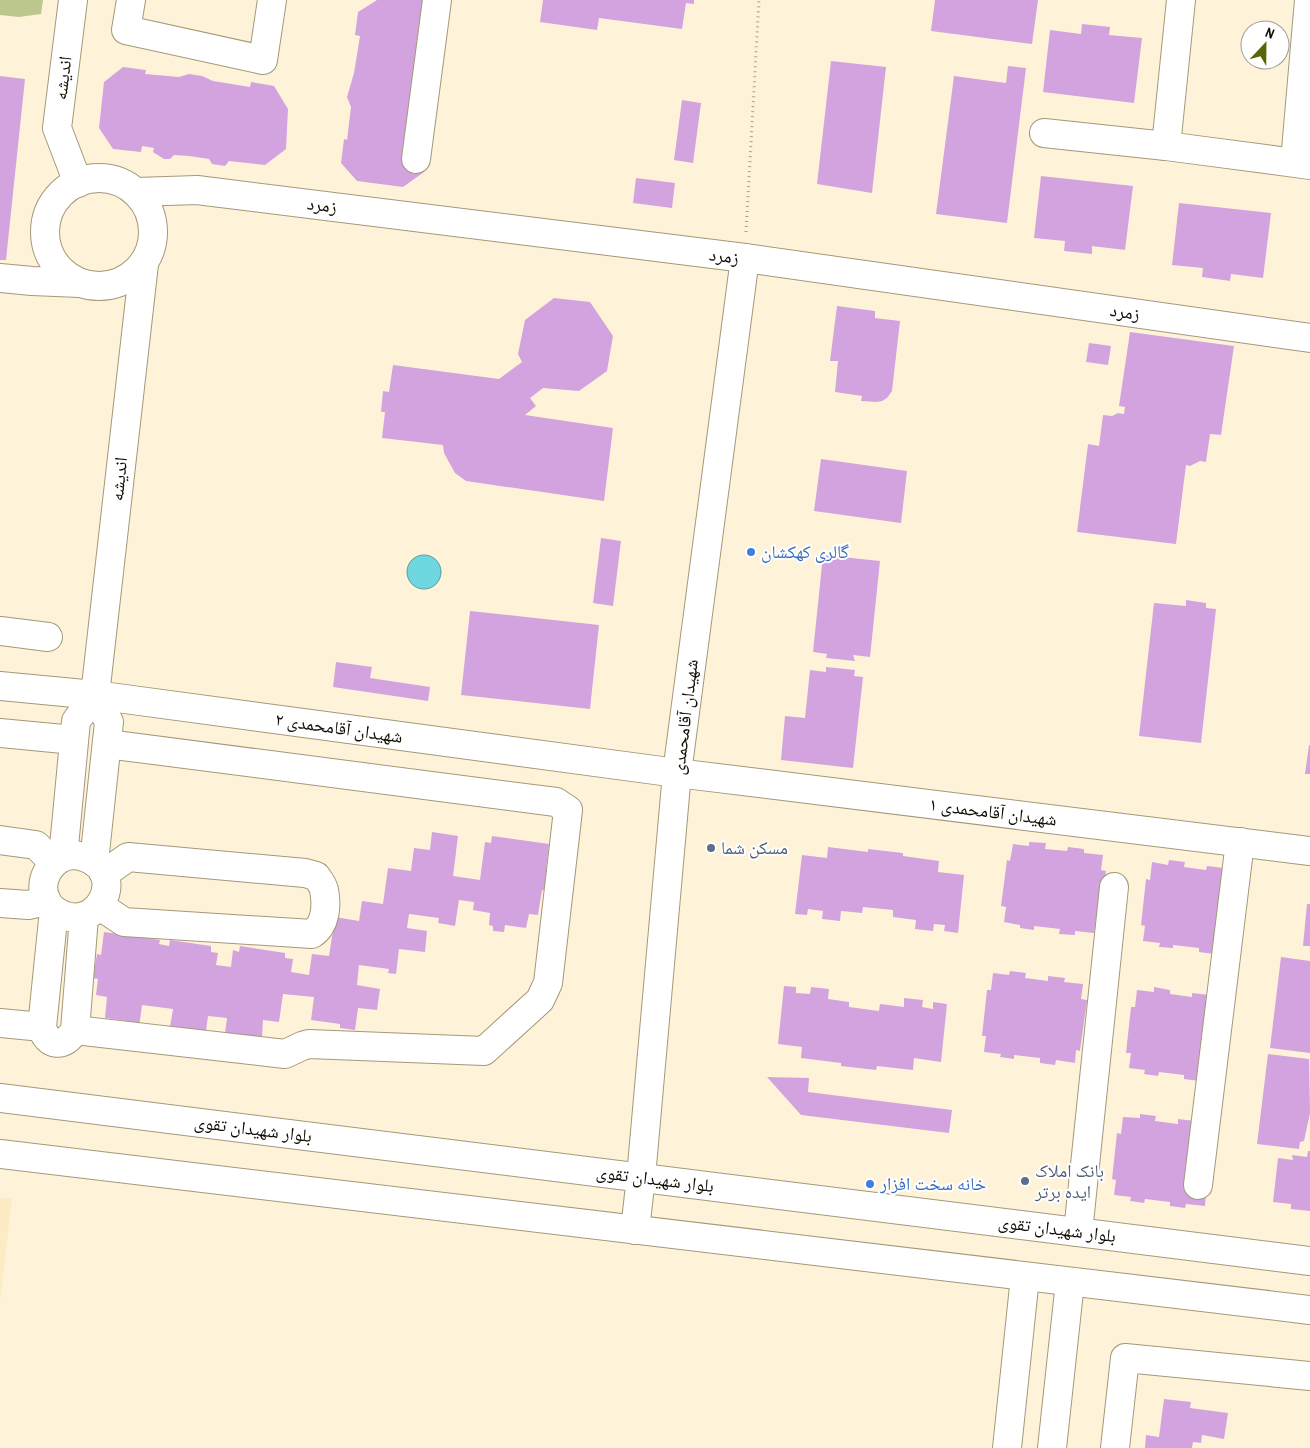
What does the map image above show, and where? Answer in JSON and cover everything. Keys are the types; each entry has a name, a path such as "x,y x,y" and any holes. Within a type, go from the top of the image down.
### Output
{"street":[{"name":"انديشه","path":"73,0 57,128 78,183"},
{"path":"131,0 126,30 263,60 272,0"},
{"path":"416,159 437,0"},
{"path":"1166,146 1181,0"},
{"path":"1044,132 1302,163 1309,0"},
{"path":"0,278 80,283 97,286 115,284 131,277 144,264 151,250 154,235 152,219 146,204 136,192 123,184 108,179 93,179 78,183 62,192 51,207 46,224 46,243 52,260 64,274 80,283"},
{"name":"زمرد","path":"136,192 197,190 745,258 1310,338"},
{"name":"شهیدان آقامحمدی","path":"635,1230 677,774 745,258"},
{"name":"انديشه","path":"95,695 144,264"},
{"path":"0,631 48,637"},
{"name":"شهیدان آقامحمدی ۲","path":"0,686 95,695 677,774"},
{"path":"58,860 76,721 95,695 109,722 99,868 106,890 92,911 75,1030 67,1041 53,1042 43,1034 42,1027 50,906 44,891 44,881 47,871 58,860 74,855 84,857 99,868"},
{"path":"0,733 74,740"},
{"path":"75,1030 285,1054 309,1044 484,1051 540,1000 548,983 568,810 556,802 107,744"},
{"name":"شهیدان آقامحمدی ۱","path":"677,774 1310,851"},
{"path":"0,840 36,845 58,860"},
{"path":"1198,1185 1240,842"},
{"path":"0,903 50,906 68,918 92,911 124,922 312,934 324,922 324,888 316,876 306,873 128,857 99,868"},
{"path":"1078,1232 1114,886"},
{"path":"0,1023 42,1027"},
{"name":"بلوار شهیدان تقوی","path":"0,1098 1310,1260"},
{"path":"0,1154 1310,1310"},
{"path":"1007,1448 1025,1276"},
{"path":"1052,1448 1070,1282"},
{"path":"1115,1448 1125,1358 1310,1376"}],"path":[{"path":"745,258 759,0"}],"shaded area":[{"path":"0,1198 12,1199 0,1302"}],"green space":[{"path":"0,0 43,0 41,14 19,17 0,15"}],"water":[{"path":"424,555 431,556 436,560 440,565 440,579 436,584 431,588 424,589 417,588 412,584 408,579 407,572 408,565 412,560 417,556"}],"building":[{"path":"377,0 422,0 438,21 424,172 403,187 357,181 341,163 344,139 347,140 351,107 347,97 354,73 360,36 355,35 358,12"},
{"path":"543,0 694,0 694,4 686,3 682,29 599,18 597,30 540,22"},
{"path":"935,0 1038,0 1032,44 931,31"},
{"path":"1082,24 1110,27 1109,35 1142,38 1134,103 1043,92 1050,30 1081,34"},
{"path":"831,61 886,67 872,193 817,184"},
{"path":"1008,66 1026,68 1007,223 936,214 954,76 1006,83"},
{"path":"123,67 146,70 145,74 179,77 189,74 202,76 213,81 250,87 251,82 274,86 288,109 286,149 265,165 229,161 225,166 212,164 209,159 189,156 174,155 170,159 164,159 153,152 154,148 142,146 141,152 113,149 99,128 104,82"},
{"path":"0,76 25,79 6,260 0,260"},
{"path":"682,100 701,103 693,163 674,160"},
{"path":"1041,176 1133,186 1125,250 1092,246 1092,254 1064,251 1065,241 1034,238"},
{"path":"636,178 675,183 672,208 633,203"},
{"path":"1179,203 1271,213 1263,278 1231,274 1230,281 1202,277 1203,268 1172,265"},
{"path":"554,298 590,302 613,336 607,371 579,391 543,388 530,398 536,406 525,415 613,428 604,501 466,481 455,473 444,453 443,445 382,438 385,412 381,412 383,391 389,392 393,365 499,379 522,362 518,354 525,320"},
{"path":"837,306 875,311 875,318 900,321 892,391 882,401 861,401 862,396 835,392 838,361 830,361"},
{"path":"1130,332 1234,346 1221,435 1210,434 1206,462 1200,461 1190,466 1186,465 1176,544 1077,532 1088,444 1099,446 1103,415 1124,414 1125,407 1119,406"},
{"path":"1089,343 1111,346 1108,365 1086,362"},
{"path":"821,459 907,471 901,523 814,511"},
{"path":"601,538 621,541 613,606 593,603"},
{"path":"823,555 880,561 870,657 853,655 855,661 826,658 827,654 813,652"},
{"path":"1186,600 1206,603 1206,608 1216,609 1201,743 1139,736 1154,603 1186,606"},
{"path":"470,611 599,625 590,709 461,695"},
{"path":"336,662 372,667 370,678 430,687 428,701 333,687"},
{"path":"826,667 855,670 854,676 863,677 853,768 781,760 785,716 805,718 810,670 826,672"},
{"path":"1309,745 1310,774 1305,774"},
{"path":"432,832 458,836 453,876 480,880 485,842 491,843 492,836 549,844 546,869 550,870 548,891 542,890 538,915 529,914 526,928 505,925 504,932 493,931 493,926 489,925 490,913 473,910 474,902 459,900 455,926 438,923 439,918 409,914 407,928 427,931 425,952 399,949 396,974 388,973 389,969 359,965 357,985 380,989 377,1010 358,1008 355,1030 340,1028 340,1024 311,1020 314,997 283,994 279,1022 263,1020 262,1037 257,1036 256,1041 251,1041 251,1036 225,1033 227,1018 208,1016 206,1031 183,1028 182,1033 175,1032 175,1027 170,1027 173,1009 142,1005 139,1028 126,1026 127,1021 105,1018 107,997 96,995 98,979 93,978 97,954 101,955 104,932 160,940 159,944 169,946 170,940 211,946 211,952 218,953 216,965 231,967 233,950 239,952 240,946 285,953 285,958 293,959 291,972 309,975 312,954 329,956 335,917 359,921 362,901 383,904 388,868 411,871 414,848 430,850"},
{"path":"1029,842 1046,843 1045,849 1067,851 1068,847 1084,849 1084,853 1103,855 1101,870 1106,871 1100,922 1096,921 1094,933 1075,931 1075,935 1059,934 1060,929 1034,926 1034,930 1020,928 1020,925 1004,922 1006,907 1001,906 1007,860 1010,861 1013,844 1029,846"},
{"path":"828,847 868,852 868,849 903,853 903,856 939,861 938,872 964,875 958,933 944,931 945,925 934,924 933,931 915,929 916,920 893,917 893,910 863,907 862,913 841,911 840,921 822,919 823,911 808,909 807,915 795,914 802,855 827,858"},
{"path":"1169,860 1185,862 1184,867 1206,870 1207,866 1224,868 1214,954 1199,952 1199,948 1173,945 1173,948 1159,947 1160,943 1143,941 1145,926 1141,925 1146,879 1150,880 1152,862 1168,865"},
{"path":"1307,904 1310,904 1310,946 1303,946"},
{"path":"1281,957 1310,961 1310,1053 1270,1048"},
{"path":"1010,971 1026,973 1025,978 1048,981 1048,976 1065,978 1064,982 1083,984 1081,999 1087,1000 1080,1051 1076,1050 1075,1063 1056,1060 1055,1065 1040,1063 1040,1058 1014,1055 1014,1059 1000,1057 1001,1054 984,1052 986,1036 982,1036 987,990 991,990 993,973 1009,975"},
{"path":"784,986 796,987 796,993 810,994 811,987 829,989 828,999 849,1002 849,1007 879,1011 880,1004 904,1007 904,998 923,1000 922,1007 933,1009 933,1002 947,1004 941,1062 914,1058 913,1070 877,1066 876,1070 841,1066 841,1063 801,1058 802,1047 778,1044"},
{"path":"1154,987 1170,990 1170,994 1192,997 1192,993 1209,995 1200,1081 1184,1079 1184,1075 1159,1072 1158,1076 1144,1074 1145,1070 1129,1068 1131,1053 1126,1053 1131,1007 1135,1007 1137,990 1154,992"},
{"path":"1268,1054 1309,1059 1310,1113 1304,1141 1300,1142 1299,1149 1257,1144"},
{"path":"767,1077 809,1078 808,1092 952,1110 949,1133 801,1115"},
{"path":"1140,1114 1156,1116 1155,1121 1178,1124 1178,1119 1195,1121 1216,1144 1211,1194 1206,1194 1205,1206 1186,1204 1185,1208 1170,1206 1170,1202 1145,1199 1144,1203 1130,1201 1131,1197 1114,1195 1116,1180 1112,1179 1117,1133 1121,1134 1123,1117 1140,1118"},
{"path":"1308,1151 1310,1151 1310,1211 1291,1209 1291,1204 1273,1202 1278,1158 1293,1160 1292,1155 1307,1157"},
{"path":"1164,1399 1191,1402 1190,1408 1228,1413 1224,1439 1202,1435 1201,1443 1193,1442 1192,1448 1145,1448 1146,1435 1159,1437"}],"place":[{"name":"گالری کهکشان","path":"751,552"},
{"name":"مسکن شما","path":"711,848"},
{"name":"بانک املاک ایده برتر","path":"1025,1181"},
{"name":"خانه سخت افزار","path":"870,1184"}]}
